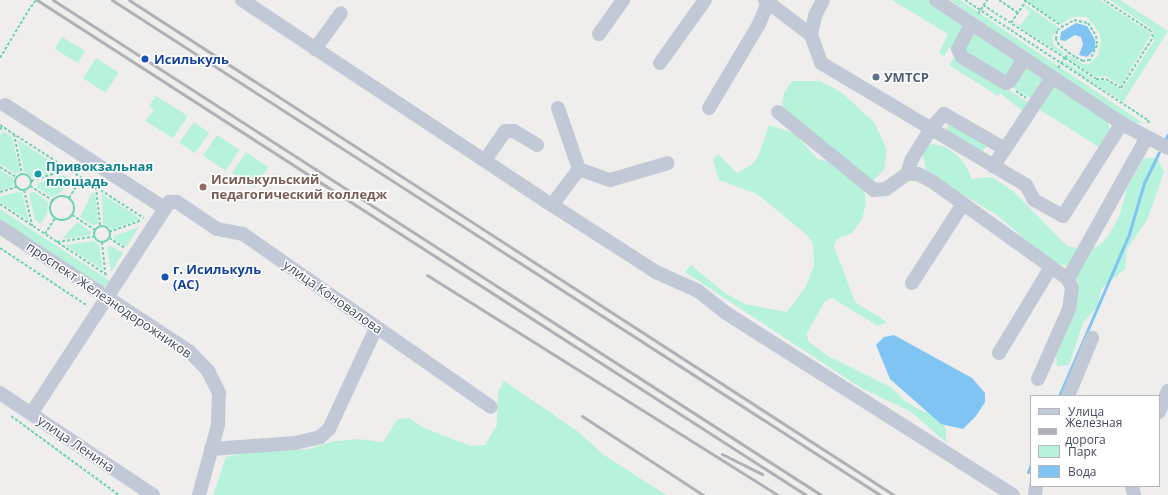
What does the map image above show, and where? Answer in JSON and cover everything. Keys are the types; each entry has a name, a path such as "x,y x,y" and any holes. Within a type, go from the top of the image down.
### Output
{"street":[{"path":"242,0 656,272 698,291 726,313 1013,495"},
{"path":"599,34 622,0"},
{"path":"660,63 705,0"},
{"path":"823,0 815,16 811,35 821,63 1026,185 1034,200 1063,216 1122,123"},
{"path":"936,0 1122,123 1168,148"},
{"path":"709,108 759,24 766,1 811,35"},
{"path":"315,49 341,13"},
{"path":"971,24 958,53 1006,83 1010,81 1024,59"},
{"path":"993,166 1052,78"},
{"name":"улица Коновалова","path":"5,104 166,205 177,202 217,229 243,234 376,328 492,407"},
{"path":"558,108 578,169"},
{"path":"778,112 874,190 886,189 907,174 918,174 933,182 1068,279 1072,288 1069,309 1038,379"},
{"path":"907,174 912,159 931,128 944,114 1005,149"},
{"path":"485,160 506,131 514,131 537,145"},
{"path":"1068,279 1147,137"},
{"path":"578,169 610,180 668,163"},
{"path":"552,205 578,169"},
{"path":"912,283 963,204"},
{"path":"31,414 108,296 111,278 134,254 149,222 166,205"},
{"name":"проспект Железнодорожников","path":"0,227 108,296 189,351 208,371 219,393 218,425 199,495"},
{"path":"999,353 1051,267"},
{"path":"211,449 295,443 320,437 329,429 376,328"},
{"path":"1068,395 1092,338"},
{"path":"1160,410 1168,391"},
{"name":"улица Ленина","path":"0,393 152,495"}],"path":[{"path":"0,58 14,38 36,0"},
{"path":"965,0 1148,120 1147,137"},
{"path":"971,24 987,0"},
{"path":"999,0 1018,13"},
{"path":"983,5 1096,79 1106,79 1121,88 1153,37 1151,31 1104,0"},
{"path":"1011,23 1025,1 1062,26"},
{"path":"1082,20 1092,27 1096,36 1097,45 1090,60 1084,61 1069,53 1059,45 1056,39 1057,30 1062,26 1082,20"},
{"path":"1052,78 1069,53"},
{"path":"1006,83 1035,104"},
{"path":"0,130 1,125 149,222"},
{"path":"14,133 22,174"},
{"path":"0,168 16,177"},
{"path":"31,181 68,169"},
{"path":"16,177 22,174 27,175 31,181 30,186 24,190"},
{"path":"16,177 16,187"},
{"path":"69,198 82,178"},
{"path":"30,186 52,200"},
{"path":"0,192 16,187 24,190"},
{"path":"96,187 100,226"},
{"path":"24,190 32,226"},
{"path":"59,196 69,198 74,207 72,215 63,220 55,218 49,208 52,200 59,196"},
{"path":"0,204 111,278"},
{"path":"72,215 95,230"},
{"path":"45,234 55,218"},
{"path":"110,232 149,222"},
{"path":"94,237 95,230 100,226 106,227 110,232 109,238"},
{"path":"57,242 94,237 102,242 111,278"},
{"path":"109,238 134,254"},
{"path":"102,242 109,238"},
{"path":"0,248 97,312"},
{"path":"6,412 119,495"}],"green space":[{"path":"892,0 928,0 966,25 952,50 949,48 944,56 939,53 948,34"},
{"path":"942,0 950,0 946,3"},
{"path":"950,0 960,0 1143,123 1129,124"},
{"path":"1025,0 1100,0 1149,32 1150,36 1121,86 1106,76 1095,77 1068,59 1070,56 1083,64 1089,64 1098,56 1101,41 1099,32 1087,17 1072,17 1061,24"},
{"path":"1110,0 1120,0 1168,31 1123,102 1064,64 1066,62 1094,80 1105,80 1122,90 1154,41 1153,30"},
{"path":"1026,5 1058,27 1052,38 1054,46 1064,53 1062,55 1014,23 1021,25 1030,12 1024,7"},
{"path":"972,32 1016,58 1008,78 961,54"},
{"path":"62,37 85,51 78,63 55,49"},
{"path":"954,57 1031,104 1025,113 1000,93 998,96 949,65"},
{"path":"96,58 119,73 106,93 83,78"},
{"path":"1024,66 1044,77 1033,100 1011,86"},
{"path":"792,81 820,81 841,92 874,122 887,150 884,170 873,181 790,115 782,105 784,93"},
{"path":"1055,84 1108,120 1109,130 1099,147 1037,108"},
{"path":"156,96 188,116 173,138 145,121 154,110 149,106"},
{"path":"194,122 209,133 195,153 179,142"},
{"path":"948,124 985,144 986,147 982,152 946,130"},
{"path":"769,125 794,133 818,159 834,163 864,190 866,203 862,219 852,233 837,239 834,246 855,302 887,322 878,326 832,298 825,301 807,333 808,341 828,356 891,387 904,400 920,410 944,419 947,443 910,411 861,388 685,272 691,265 725,293 745,304 787,312 806,286 814,265 813,244 807,235 757,194 719,180 713,160 718,154 737,173 751,165 758,157"},
{"path":"3,131 12,137 20,172 15,174 0,164 0,137"},
{"path":"217,135 239,150 225,171 203,156"},
{"path":"18,140 63,169 33,178 24,171"},
{"path":"932,144 945,147 956,154 965,164 972,179 992,177 1013,191 1067,246 1088,250 1100,245 1110,233 1120,214 1127,188 1144,158 1157,158 1164,172 1147,220 1127,249 1125,269 1102,288 1097,307 1083,323 1069,365 1057,366 1056,355 1071,322 1079,287 1074,268 1052,262 997,215 927,173 921,148"},
{"path":"246,152 268,167 254,188 232,173"},
{"path":"0,170 13,178 13,186 0,190"},
{"path":"64,175 70,178 61,192 52,197 37,187 38,183"},
{"path":"17,192 22,193 29,221 0,202 0,197"},
{"path":"34,192 48,202 47,214 41,224 35,220 29,193"},
{"path":"92,193 95,193 98,223 94,226 80,217"},
{"path":"102,194 141,219 112,229 103,224"},
{"path":"0,209 110,281 105,286 99,287 0,222"},
{"path":"77,222 91,232 91,235 62,239"},
{"path":"139,227 126,247 114,240 114,236"},
{"path":"93,241 99,245 103,270 65,245"},
{"path":"111,246 123,253 111,272 107,247"},
{"path":"504,381 576,430 604,455 666,495 213,495 226,457 245,453 309,449 335,441 358,439 383,442 398,419 409,418 424,428 471,446 485,445 497,425 498,392"}],"water":[{"path":"1076,23 1087,26 1095,40 1095,49 1087,57 1079,55 1083,44 1081,37 1075,35 1065,41 1060,40 1061,32"},
{"path":"894,335 972,378 985,393 985,402 976,416 963,429 941,424 890,379 876,345 884,337"}],"waterway":[{"path":"1166,138 1168,134"},
{"path":"1059,395 1129,234 1144,183 1159,152"},
{"path":"1028,472 1030,467"}],"railway":[{"path":"37,0 806,495"},
{"path":"53,0 821,495"},
{"path":"112,0 880,495"},
{"path":"129,0 894,495"},
{"path":"427,275 778,495"},
{"path":"582,416 703,495"},
{"path":"722,454 762,474"}],"place":[{"name":"Исилькуль","path":"145,59"},
{"name":"УМТСР","path":"876,77"},
{"name":"Привокзальная площадь","path":"38,174"},
{"name":"Исилькульский педагогический колледж","path":"203,187"},
{"name":"г. Исилькуль (АС)","path":"165,277"}]}
